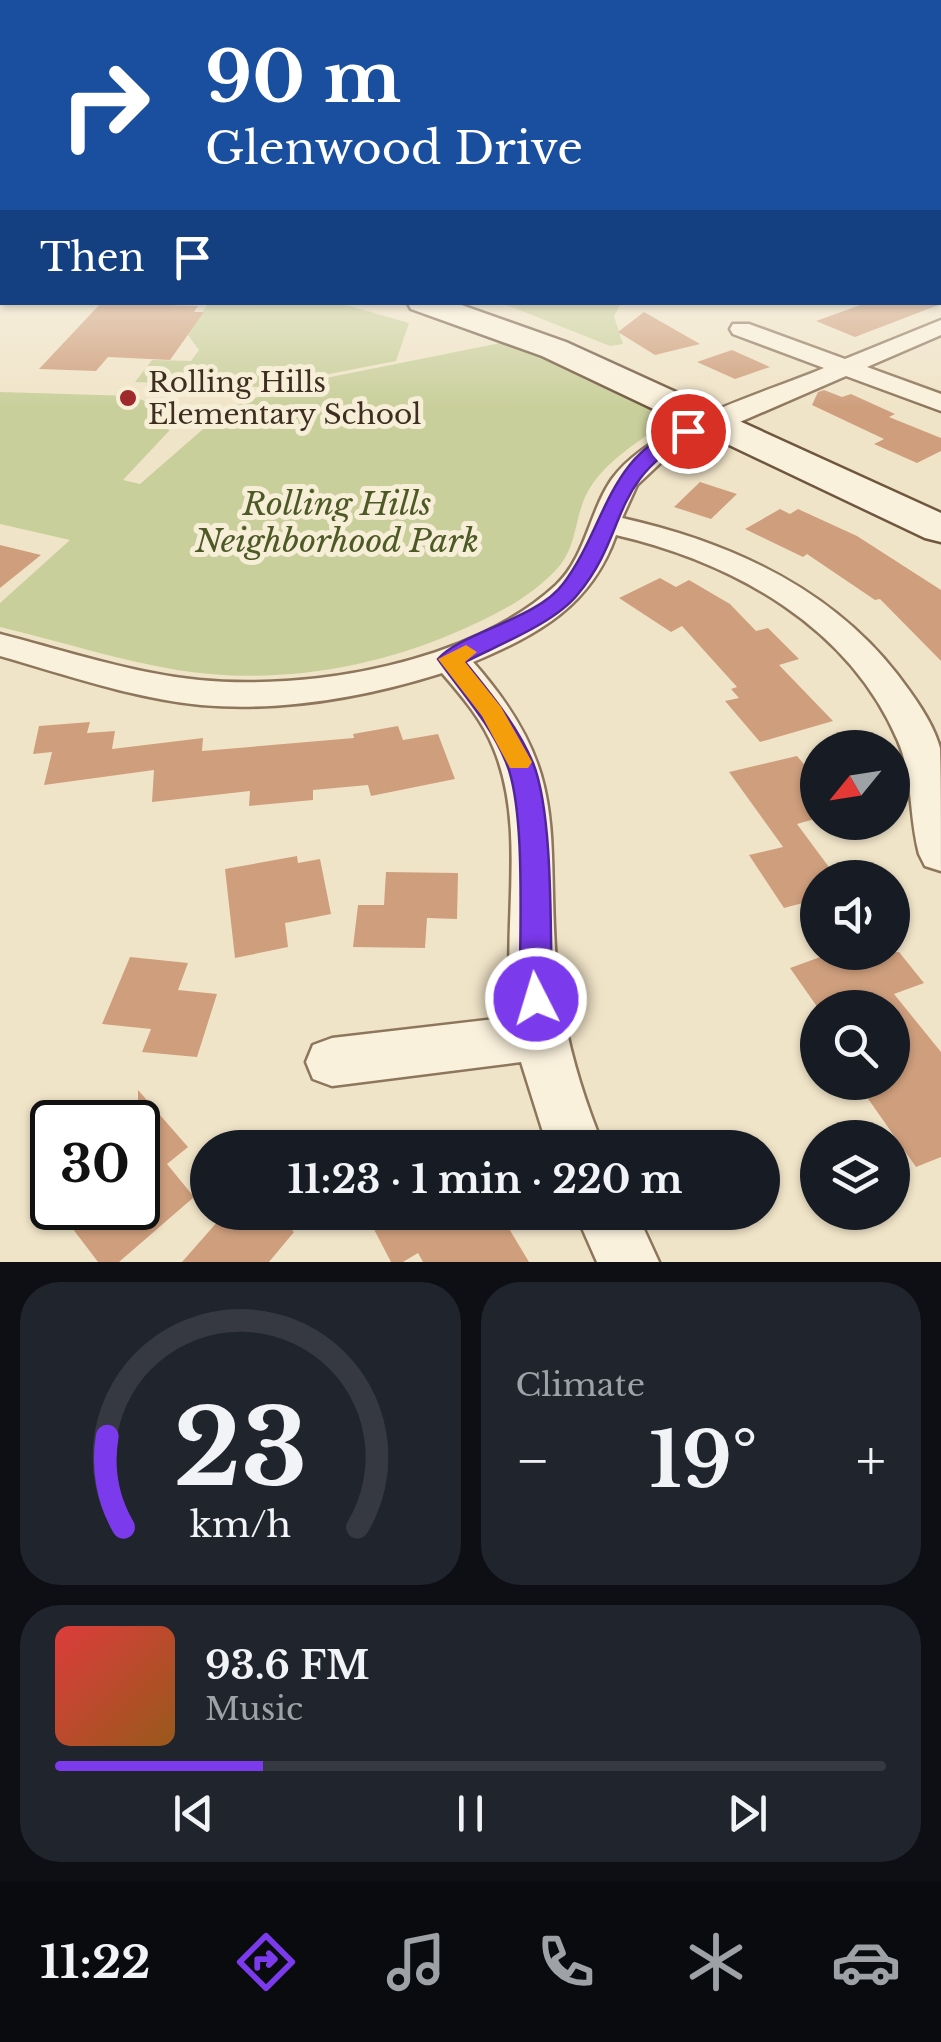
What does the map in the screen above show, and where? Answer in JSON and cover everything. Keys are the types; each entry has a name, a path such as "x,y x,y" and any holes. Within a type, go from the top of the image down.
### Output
{"street":[{"path":"430,305 554,349 941,507"},
{"path":"477,305 584,347 941,529"},
{"path":"0,645 127,679 228,694 326,686 450,659 515,628 568,592 594,554 604,523 632,471 662,445 941,326"},
{"path":"741,330 941,403"},
{"path":"604,523 676,540 749,569 813,610 856,646 890,690 934,777 933,832 941,854"},
{"path":"450,659 492,713 521,765 531,824 532,961 540,1037 570,1130"},
{"path":"332,1062 540,1037"},
{"path":"613,1230 628,1262"}],"green space":[{"path":"207,305 346,305 409,323 396,361 262,387 135,382 152,360 191,361 199,350 188,335"},
{"path":"507,305 620,305 614,316 623,344 610,346"},
{"name":"Rolling Hills Neighborhood Park","path":"510,341 660,409 666,416 663,424 617,458 589,489 562,563 544,582 506,608 452,634 386,657 282,675 177,670 0,627 0,603 70,540 0,524 0,392 132,396 165,409 169,431 123,480 140,484 225,410 286,386"}],"building":[{"path":"99,305 198,306 194,312 204,312 170,360 108,357 96,371 39,369"},
{"path":"861,305 938,305 855,337 816,321"},
{"path":"644,312 700,344 655,355 618,332"},
{"path":"732,350 770,367 735,379 697,362"},
{"path":"824,390 842,397 851,394 895,414 889,417 941,438 941,451 917,463 874,444 884,439 812,405 818,392"},
{"path":"700,482 737,494 711,519 674,507"},
{"path":"780,509 790,514 798,509 857,536 941,590 941,661 880,599 875,600 807,554 803,557 745,529"},
{"path":"0,545 41,555 0,588"},
{"path":"660,578 676,587 689,580 730,604 756,631 768,628 799,659 779,665 833,721 760,742 725,701 739,698 731,689 737,687 682,626 671,632 619,598"},
{"path":"90,722 87,733 115,731 112,749 203,738 202,751 354,738 353,734 398,726 403,740 438,734 455,779 371,796 368,785 313,790 313,800 249,806 250,791 152,802 154,770 44,785 52,752 33,754 39,726"},
{"path":"797,756 800,760 800,840 809,840 824,860 800,860 800,904 784,908 749,855 783,847 729,772"},
{"path":"297,856 298,863 320,859 331,914 285,923 288,947 235,958 225,869"},
{"path":"386,872 458,873 457,919 427,918 425,948 353,947 358,905 384,905"},
{"path":"130,957 188,963 178,990 217,994 197,1057 142,1052 151,1029 102,1024"},
{"path":"800,964 800,970 910,970 910,966 924,983 905,990 805,990 790,968"},
{"path":"910,1014 941,1052 941,1157 916,1167 910,1158 910,1120 883,1120 869,1100 910,1100"},
{"path":"160,1115 188,1147 167,1164 190,1192 190,1200 160,1226"},
{"path":"74,1230 156,1230 119,1262 98,1262"},
{"path":"210,1230 294,1232 269,1262 182,1262"},
{"path":"374,1230 510,1230 529,1262 423,1262 418,1253 403,1262 391,1262"}],"slow traffic":[{"path":"466,652 450,659 492,713 519,762"}],"place":[{"name":"Rolling Hills Elementary School","path":"128,398"}],"route":[{"path":"536,999 531,824 521,765 492,713 450,659 515,628 568,592 594,554 604,523 632,471 662,445 688,431"}]}
